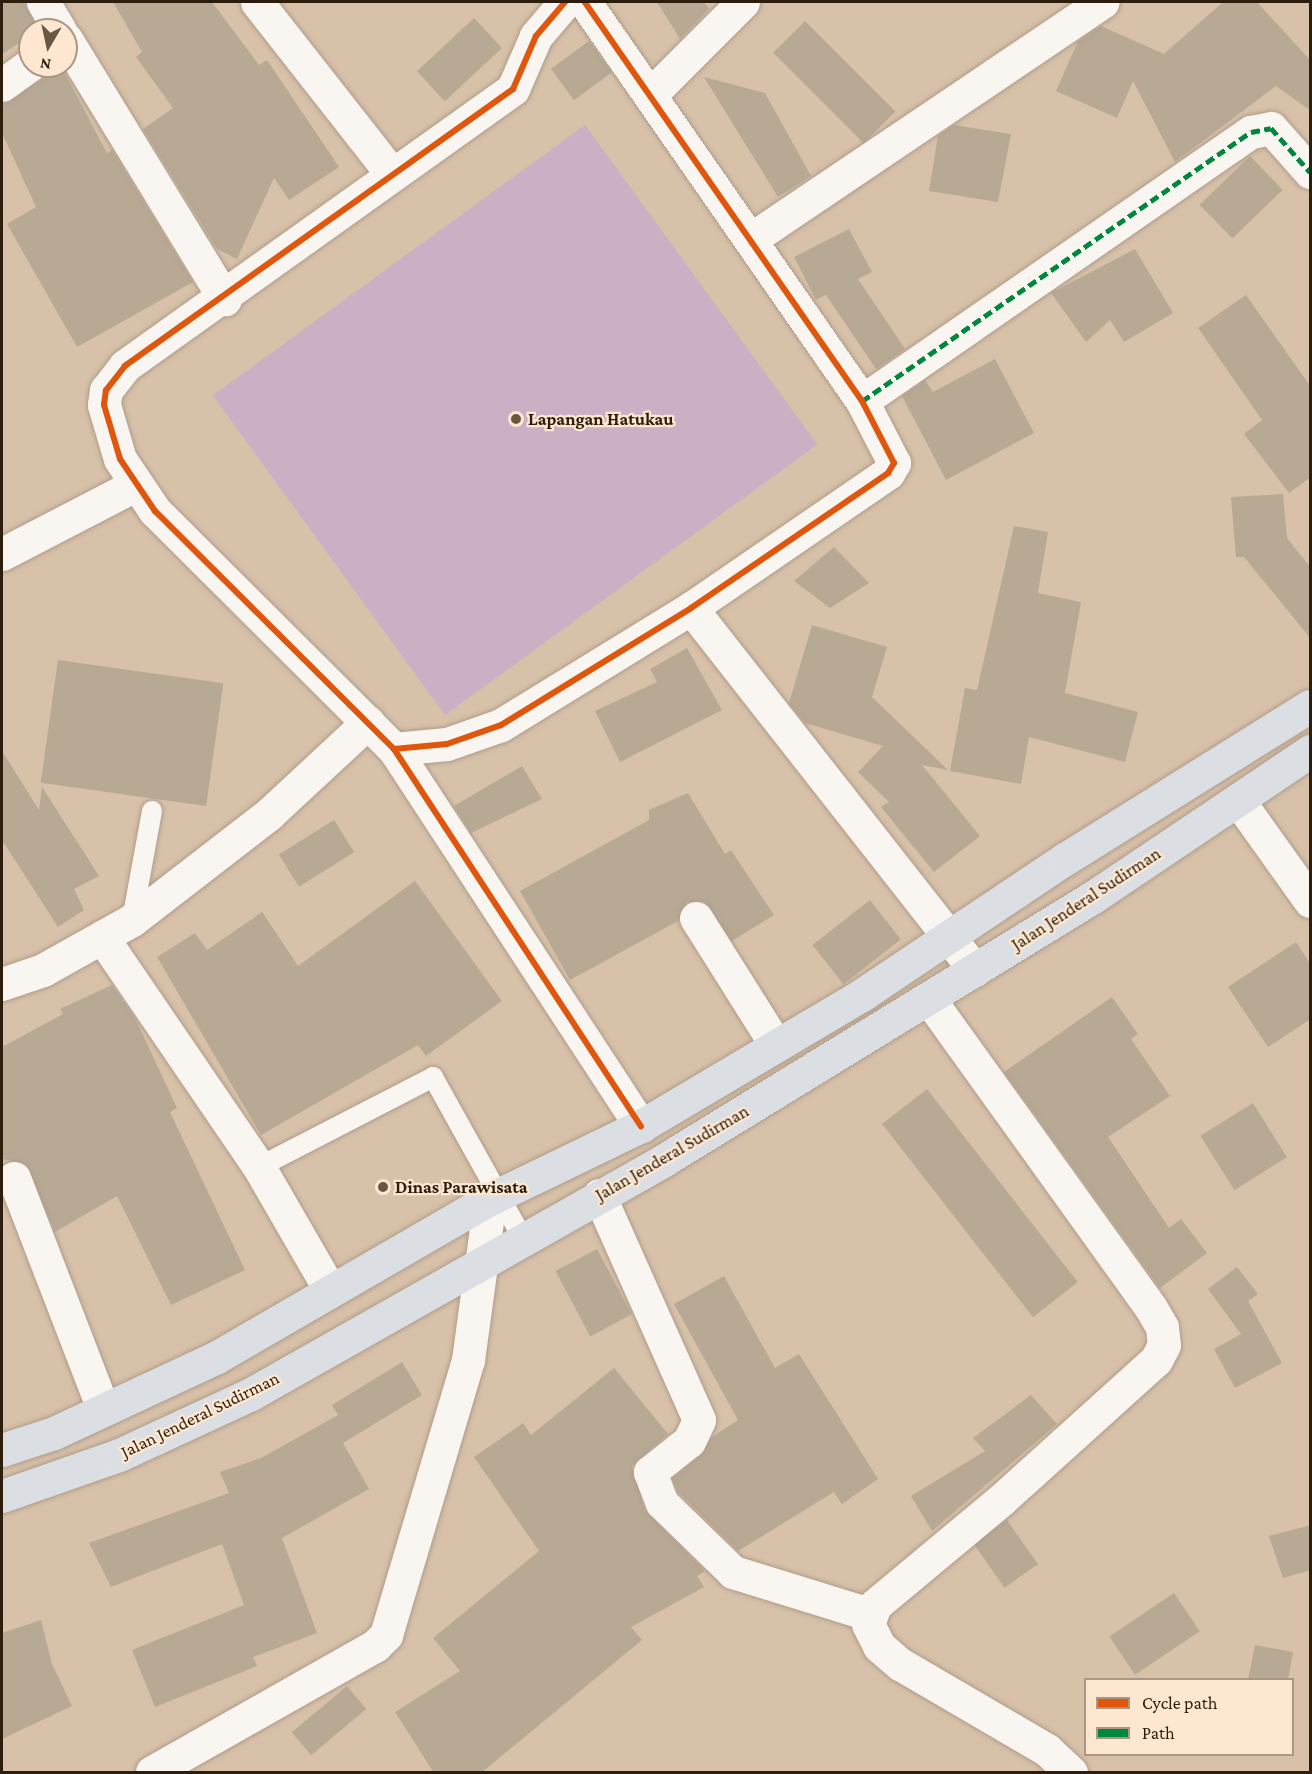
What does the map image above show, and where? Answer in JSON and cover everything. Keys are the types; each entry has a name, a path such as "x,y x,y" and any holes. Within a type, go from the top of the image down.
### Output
{"highway":[{"path":"2,1450 103,1409 217,1357 329,1288 494,1197 641,1126 953,936 1115,826 1311,706"},
{"name":"Jalan Jenderal Sudirman","path":"2,1496 119,1455 251,1394 599,1195 929,999 1311,751"}],"street":[{"path":"43,2 53,18"},
{"path":"257,2 391,173"},
{"path":"565,2 536,36 513,89 391,173 225,298 124,366 106,390 108,421 135,485 394,749 641,1126"},
{"path":"394,749 447,744 501,725 691,608 892,468 893,456 862,401 585,2"},
{"path":"651,94 742,2"},
{"path":"751,239 1102,2"},
{"path":"78,59 225,298"},
{"path":"2,86 18,74"},
{"path":"862,401 1251,132 1271,128 1311,172"},
{"path":"2,554 135,485"},
{"path":"691,608 953,936 975,970"},
{"path":"2,984 43,969 132,920 269,814 368,722"},
{"path":"1238,800 1311,901"},
{"path":"696,918 777,1045"},
{"path":"102,937 259,1167 329,1288"},
{"path":"869,1614 1147,1368 1164,1345 1162,1327 1151,1308 929,999"},
{"path":"14,1178 103,1409"},
{"path":"599,1195 699,1420 689,1441 650,1472 662,1503 733,1572 869,1614"},
{"path":"152,1773 375,1646 386,1635 455,1410 468,1360 479,1262 494,1197"},
{"path":"869,1614 871,1634 900,1664 1047,1750 1071,1773"}],"lane":[{"path":"132,920 152,810"},
{"path":"259,1167 428,1076 440,1082 494,1197 522,1238"}],"shaded area":[{"name":"Lapangan Hatukau","path":"585,125 817,445 445,715 213,395"}],"building":[{"path":"2,2 24,2 32,18 18,18 18,44 2,54"},
{"path":"113,2 212,2 259,65 267,60 339,167 289,200 274,178 237,259 217,249 143,129 173,108 136,57 142,52"},
{"path":"657,2 704,2 709,9 680,39"},
{"path":"1223,2 1257,2 1311,61 1311,111 1276,86 1175,162 1133,81 1117,118 1056,91 1078,41 1101,26 1164,54"},
{"path":"474,18 502,48 445,101 417,71"},
{"path":"805,21 896,112 864,143 773,53"},
{"path":"589,41 612,73 574,100 551,69"},
{"path":"704,77 765,93 811,176 778,197"},
{"path":"42,78 67,78 107,153 112,150 193,282 77,347 7,224 36,207 2,133 2,103"},
{"path":"954,125 1011,134 998,202 929,191 938,136"},
{"path":"1250,156 1283,190 1232,238 1200,205"},
{"path":"849,229 872,272 858,279 905,349 876,369 826,295 816,300 794,257"},
{"path":"1135,249 1173,313 1124,342 1110,320 1086,342 1051,293"},
{"path":"1246,295 1311,387 1311,477 1289,493 1244,434 1262,420 1198,328"},
{"path":"995,359 1034,433 946,480 902,396 925,380 933,392"},
{"path":"1283,494 1287,538 1311,568 1311,639 1244,557 1236,557 1231,497"},
{"path":"1014,526 1048,532 1038,593 1081,602 1065,693 1138,712 1125,762 1029,737 1021,784 950,771 965,688 977,690"},
{"path":"834,547 869,583 830,608 794,581"},
{"path":"812,625 887,647 872,697 948,770 922,765 980,836 934,872 881,807 889,802 858,772 883,746 805,723 789,703"},
{"path":"687,648 722,710 620,762 595,711 657,682 650,669"},
{"path":"58,660 223,683 206,806 41,783"},
{"path":"2,751 39,810 42,787 99,876 74,889 84,910 58,927 2,840"},
{"path":"522,766 542,799 471,833 454,806"},
{"path":"688,793 725,854 731,850 774,915 732,941 705,902 687,902 678,921 570,980 520,891 649,820 649,810"},
{"path":"334,820 354,852 299,887 279,854"},
{"path":"415,881 502,1001 426,1056 418,1045 261,1135 157,957 195,933 207,950 262,912 298,966"},
{"path":"870,900 901,939 843,984 812,945"},
{"path":"1296,942 1311,965 1311,1019 1268,1047 1228,987"},
{"path":"112,985 135,1018 177,1108 170,1112 245,1270 171,1305 117,1196 55,1232 26,1164 2,1159 2,1047 63,1014 60,1009"},
{"path":"1112,997 1138,1034 1131,1039 1170,1096 1108,1137 1169,1228 1181,1219 1207,1253 1160,1288 1004,1072"},
{"path":"927,1089 1078,1282 1033,1317 882,1124"},
{"path":"1253,1103 1287,1157 1234,1190 1200,1136"},
{"path":"597,1249 632,1314 590,1336 556,1271"},
{"path":"1237,1267 1258,1294 1248,1301 1282,1363 1235,1388 1214,1349 1241,1334 1208,1289"},
{"path":"724,1276 775,1368 799,1354 878,1479 842,1504 834,1492 738,1551 678,1492 672,1478 701,1455 712,1437 738,1420 674,1304"},
{"path":"402,1362 422,1395 343,1443 369,1489 282,1538 317,1633 253,1657 257,1666 155,1707 132,1650 244,1605 222,1544 111,1587 89,1543 229,1493 220,1472 261,1458 338,1415 332,1405"},
{"path":"614,1368 668,1434 632,1466 645,1510 705,1571 697,1576 704,1587 631,1627 642,1640 481,1773 434,1773 395,1712 460,1671 433,1638 539,1551 474,1457 523,1423 531,1435"},
{"path":"1031,1395 1057,1424 932,1531 911,1496 985,1451 973,1438"},
{"path":"1007,1520 1038,1564 1004,1588 973,1544"},
{"path":"1311,1525 1311,1570 1283,1578 1269,1536"},
{"path":"1174,1593 1200,1631 1135,1675 1109,1637"},
{"path":"41,1620 52,1664 72,1706 2,1739 2,1633"},
{"path":"1255,1645 1293,1652 1288,1678 1248,1678"},
{"path":"347,1686 366,1709 311,1755 292,1732"}],"marked path":[{"path":"862,401 1251,132 1271,128 1310,172"}],"cycle path":[{"path":"565,2 536,36 513,89 125,366 106,390 104,405 120,459 155,511 394,749 641,1126"},
{"path":"394,749 447,744 501,725 691,608 888,473 894,463 862,401 585,2"}],"place":[{"name":"Lapangan Hatukau","path":"516,419"},
{"name":"Dinas Parawisata","path":"383,1187"}]}
